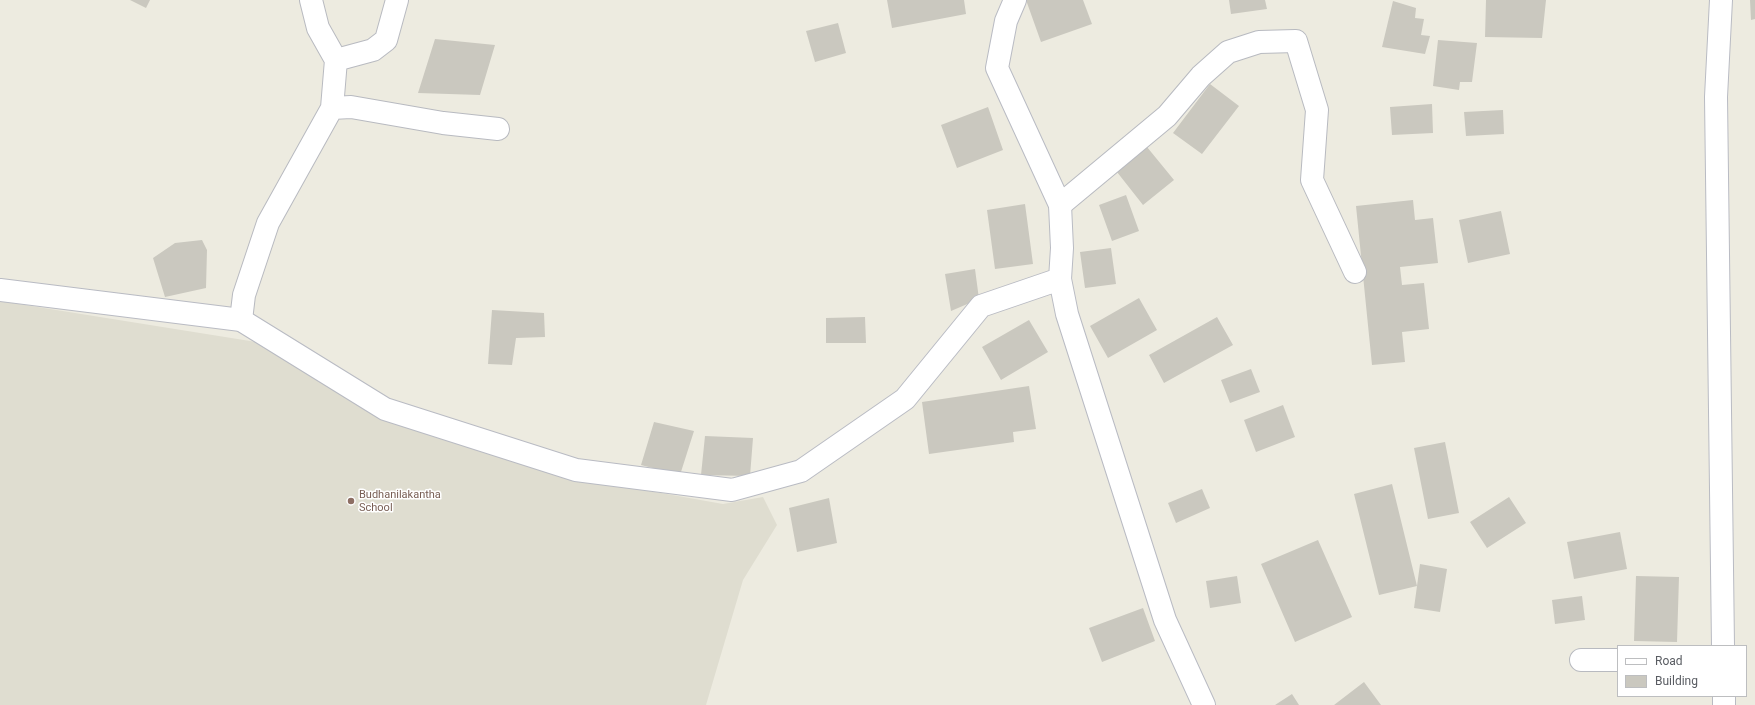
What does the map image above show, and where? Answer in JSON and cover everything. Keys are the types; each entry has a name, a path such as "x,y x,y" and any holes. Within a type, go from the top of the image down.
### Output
{"street":[{"path":"241,320 244,295 268,223 332,108 336,60 318,28 311,0"},
{"path":"336,60 373,50 386,40 397,0"},
{"path":"1015,0 1006,21 997,68 1060,205 1062,248 1060,279 1067,314 1165,620 1204,705"},
{"path":"1721,0 1716,97 1723,645"},
{"path":"1060,205 1167,116 1200,76 1228,52 1260,42 1296,41 1317,110 1312,180 1355,272"},
{"path":"332,108 351,107 443,123 498,129"},
{"path":"0,290 241,320 385,409 576,470 732,490 801,471 904,399 981,306 1060,279"},
{"path":"1581,660 1617,660"}],"shaded area":[{"name":"Budhanilakantha School","path":"0,301 275,345 381,414 554,474 723,504 763,497 777,525 743,580 706,705 0,705"}],"building":[{"path":"130,0 150,0 146,8"},
{"path":"887,0 964,0 966,14 892,28"},
{"path":"1026,0 1083,0 1092,24 1041,42"},
{"path":"1229,0 1265,0 1267,9 1231,14"},
{"path":"1486,0 1546,0 1542,38 1485,37"},
{"path":"1750,0 1755,0 1755,19 1751,20"},
{"path":"1393,1 1416,8 1415,18 1424,19 1421,35 1430,36 1425,54 1382,47"},
{"path":"838,23 846,53 815,62 806,31"},
{"path":"435,39 495,45 480,95 418,93"},
{"path":"1438,40 1477,43 1472,82 1460,82 1459,90 1433,86"},
{"path":"1210,84 1239,106 1202,154 1173,133"},
{"path":"1432,104 1433,133 1392,135 1390,107"},
{"path":"988,107 1003,150 957,168 941,125"},
{"path":"1503,110 1504,134 1466,136 1464,112"},
{"path":"1147,147 1174,180 1143,205 1117,172"},
{"path":"1126,195 1139,231 1112,241 1099,205"},
{"path":"1413,200 1415,220 1433,218 1438,263 1400,267 1402,285 1424,283 1429,329 1402,332 1405,362 1372,365 1356,206"},
{"path":"1025,204 1033,264 995,269 987,210"},
{"path":"1501,211 1510,254 1468,263 1459,220"},
{"path":"202,240 207,250 206,288 165,297 153,258 175,243"},
{"path":"1111,248 1116,284 1085,288 1080,252"},
{"path":"975,269 979,299 951,311 945,274"},
{"path":"1139,298 1157,330 1108,358 1090,326"},
{"path":"492,310 544,313 545,337 516,338 512,365 488,364"},
{"path":"865,317 866,343 826,343 826,318"},
{"path":"1217,317 1233,345 1164,383 1149,355"},
{"path":"1029,320 1048,352 1001,380 982,347"},
{"path":"1251,369 1260,392 1230,403 1221,380"},
{"path":"1029,386 1036,429 1013,432 1014,442 929,454 922,402"},
{"path":"1283,405 1295,437 1256,452 1244,420"},
{"path":"654,422 694,431 680,475 641,465"},
{"path":"705,436 753,438 750,476 701,475"},
{"path":"1445,442 1459,513 1428,519 1414,448"},
{"path":"1392,484 1417,586 1379,595 1354,494"},
{"path":"1202,489 1210,508 1176,523 1168,503"},
{"path":"1509,497 1526,523 1487,548 1470,522"},
{"path":"829,498 837,543 797,552 789,508"},
{"path":"1620,532 1627,569 1574,579 1567,542"},
{"path":"1318,540 1352,617 1295,642 1261,564"},
{"path":"1420,564 1447,569 1440,612 1414,608"},
{"path":"1237,576 1241,603 1210,608 1206,581"},
{"path":"1636,576 1679,577 1677,642 1634,641"},
{"path":"1582,596 1585,620 1555,624 1552,600"},
{"path":"1143,608 1155,641 1102,662 1089,628"},
{"path":"1364,682 1381,705 1334,705"},
{"path":"1292,694 1299,705 1275,705"}],"place":[{"name":"Budhanilakantha School","path":"351,501"}]}
